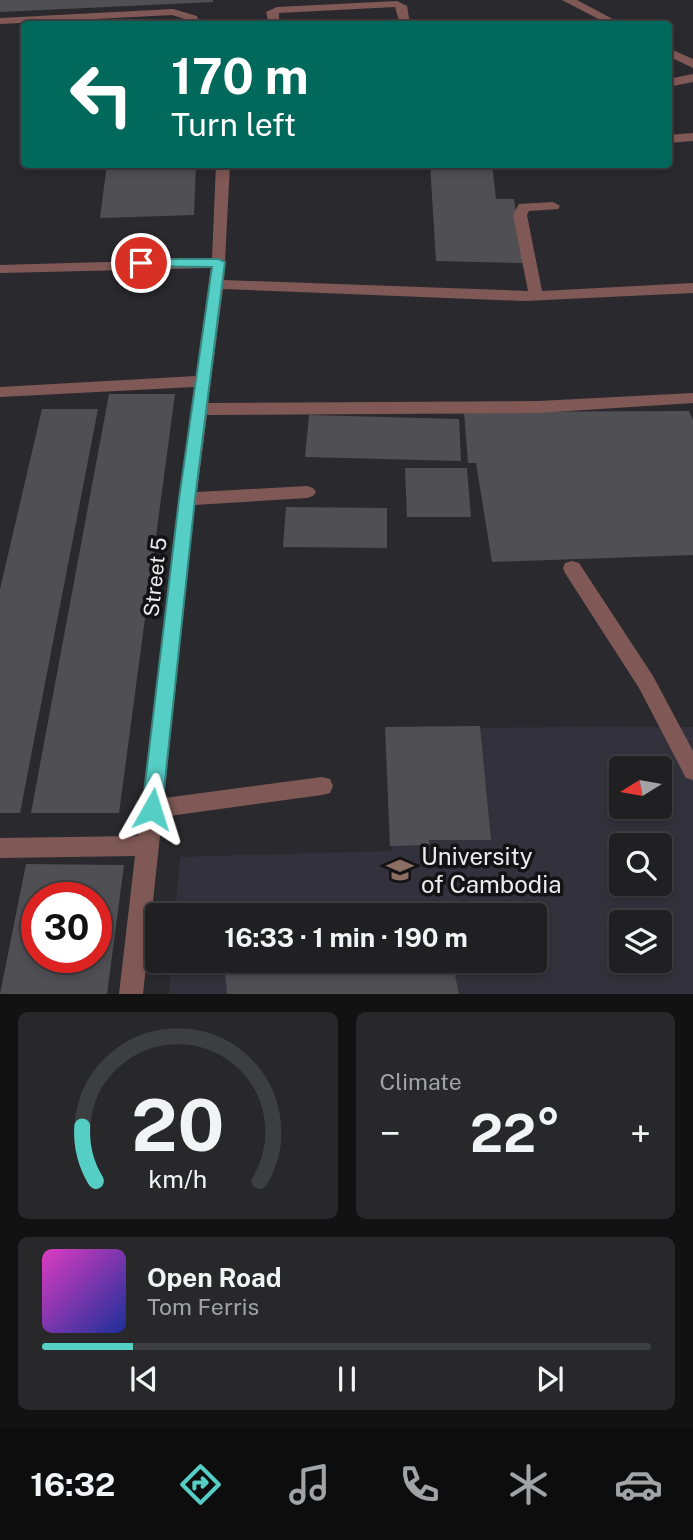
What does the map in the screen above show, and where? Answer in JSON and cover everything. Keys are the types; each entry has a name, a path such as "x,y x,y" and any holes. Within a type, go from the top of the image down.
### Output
{"street":[{"path":"568,0 610,21"},
{"path":"274,21 272,12 277,10 350,3 401,6 404,21"},
{"path":"0,20 173,12 193,18 194,21"},
{"path":"672,53 693,64"},
{"path":"672,82 693,78"},
{"path":"672,139 693,137"},
{"name":"Street 5","path":"131,994 187,499 219,262 223,168"},
{"path":"536,296 520,215 524,207 553,206"},
{"path":"0,269 219,262"},
{"path":"216,284 536,296 693,288"},
{"path":"0,392 203,381"},
{"path":"199,409 538,407 693,398"},
{"path":"187,499 307,492"},
{"path":"572,568 646,682 693,771"},
{"path":"152,809 322,786"},
{"path":"0,848 148,846"}],"shaded area":[{"name":"University of Cambodia","path":"693,727 693,994 169,994 171,973 547,973 547,903 176,903 180,857 392,851 387,728"}],"building":[{"path":"0,0 213,0 213,2 0,12"},
{"path":"106,168 196,168 194,215 100,218"},
{"path":"430,168 492,168 496,199 514,199 523,263 436,261"},
{"path":"109,394 175,394 119,813 31,813"},
{"path":"42,409 98,409 20,813 0,813 0,589"},
{"path":"689,411 693,420 693,555 492,562 476,463 468,463 464,412"},
{"path":"309,415 459,419 461,461 305,457"},
{"path":"405,468 467,468 471,517 407,517"},
{"path":"286,507 387,508 387,548 283,547"},
{"path":"480,726 491,840 429,840 429,845 390,846 385,727"},
{"path":"26,864 124,865 112,956 112,882 22,882"},
{"path":"21,889 21,973 110,973 107,994 0,994"},
{"path":"225,973 455,973 459,994 227,994"}],"place":[{"name":"University of Cambodia","path":"400,870"}],"route":[{"path":"141,263 219,262 187,499 152,809"}]}
